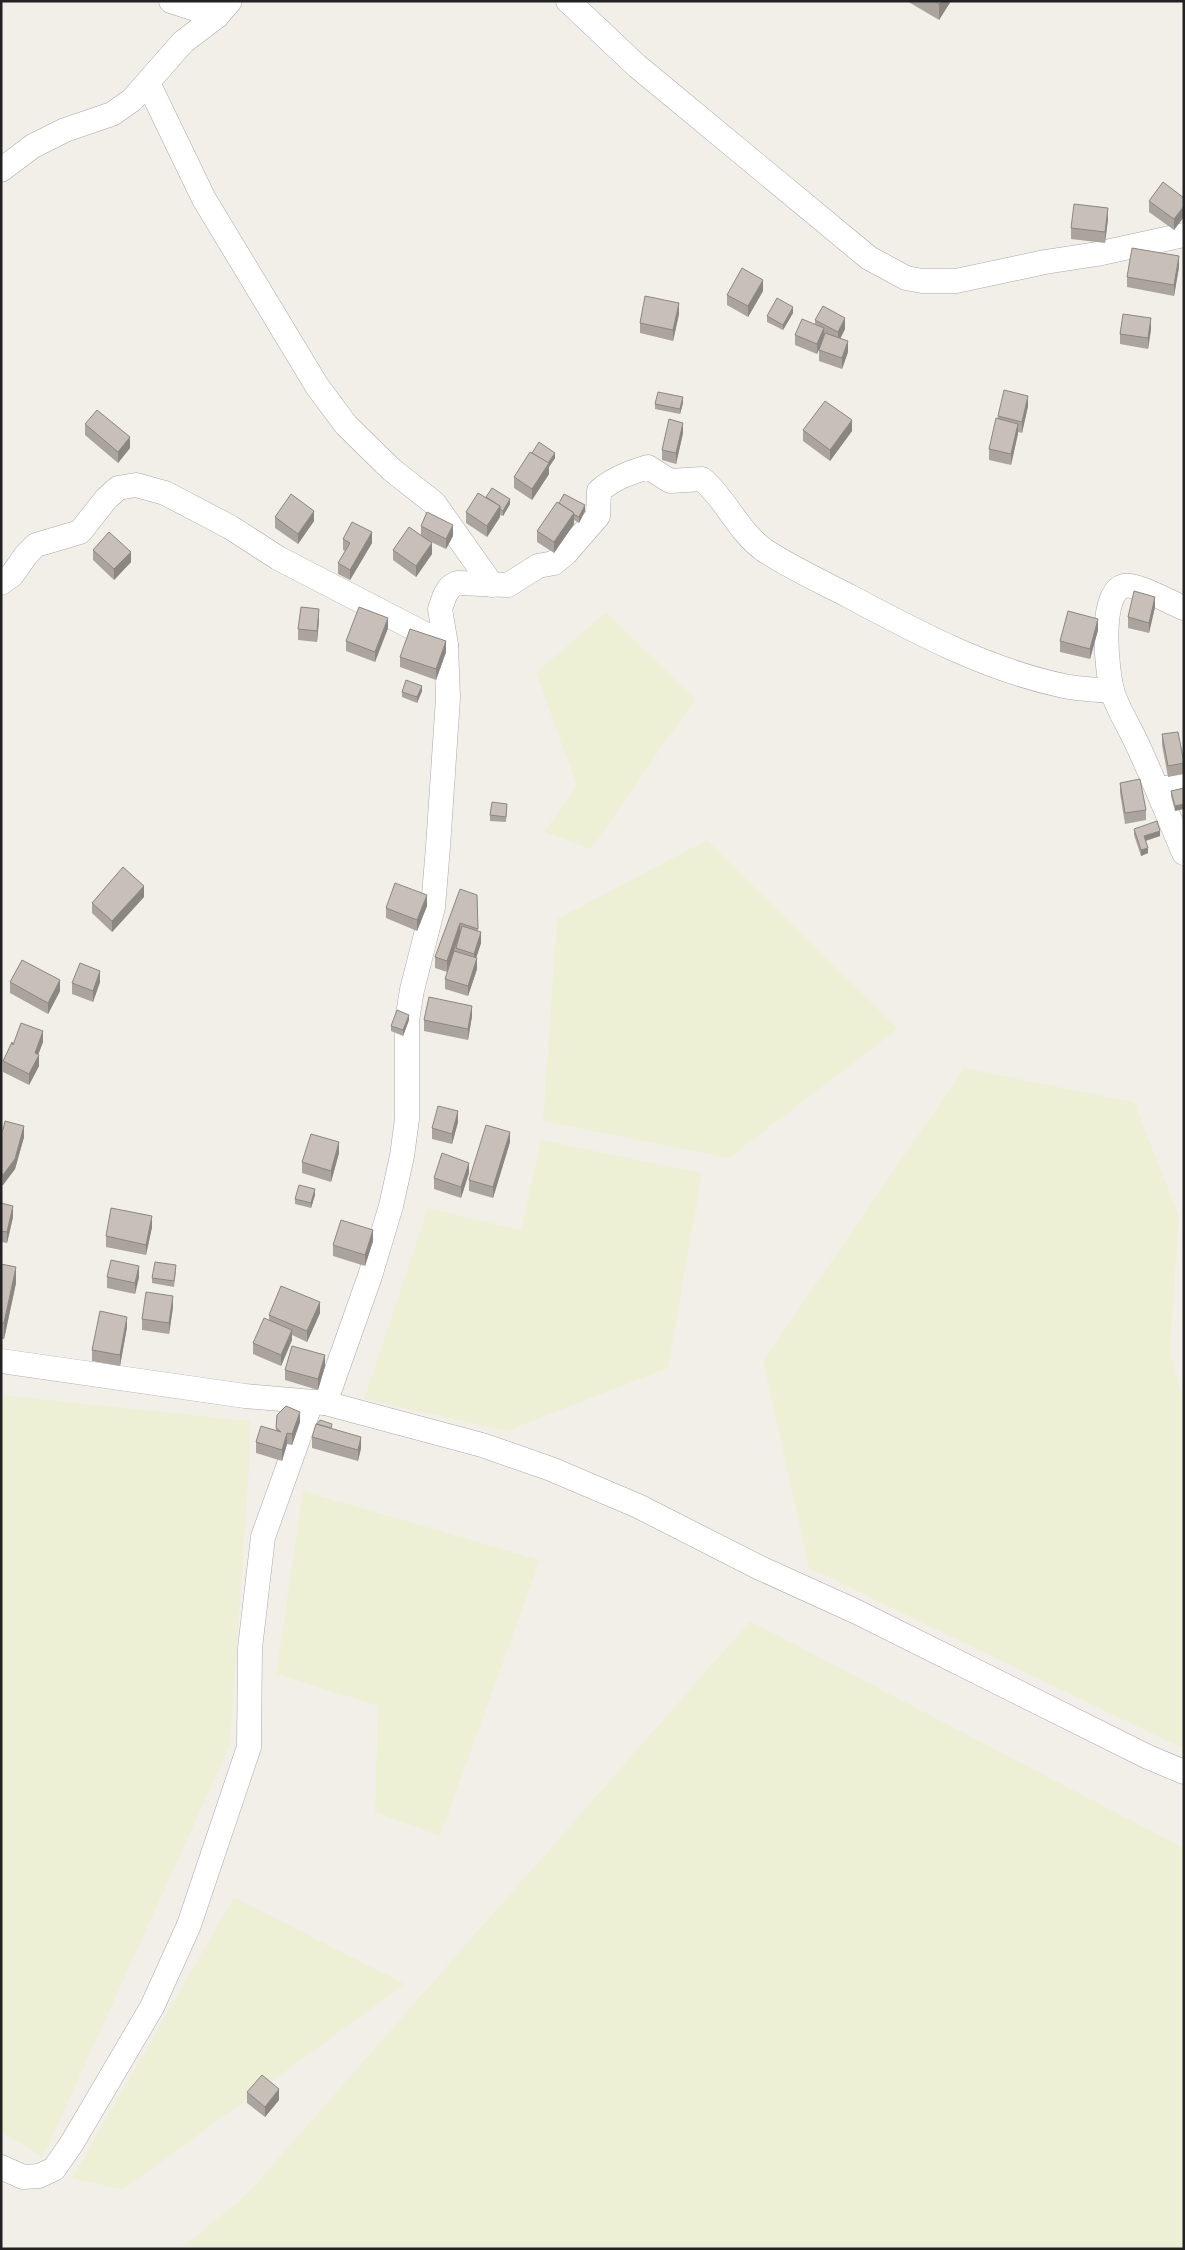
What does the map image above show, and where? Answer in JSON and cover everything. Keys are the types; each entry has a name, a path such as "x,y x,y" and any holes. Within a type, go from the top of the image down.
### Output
{"street":[{"path":"171,1 223,8"},
{"path":"568,1 637,66 869,258 906,278 922,281 956,281 1045,262 1098,254 1184,235"},
{"path":"1,170 34,146 65,130 112,114 132,100 183,42 223,8"},
{"path":"148,82 204,199 317,386 346,425 385,464 434,503 492,585"},
{"path":"1,2167 23,2177 39,2176 54,2169 72,2143 152,2007 189,1925 248,1747 250,1648 263,1537 370,1276 391,1206 402,1156 407,1119 407,1020 412,990 433,907 448,698 446,645 440,609 442,600 450,587 457,583 508,586 538,566 554,563 566,553 598,516 599,491 610,482 628,473 648,467 670,481 702,479 736,523 764,549 924,636 1007,670 1034,678 1064,686 1112,691"},
{"path":"1,584 12,575 26,555 36,545 80,532 106,499 118,488 136,485 165,492 230,527 278,558 446,645"},
{"path":"1184,608 1128,586 1118,589 1113,594 1108,615 1107,649 1112,691 1158,790 1184,853"},
{"path":"1158,790 1184,784"},
{"path":"1,1361 245,1396 318,1403 482,1445 551,1469 630,1502 760,1568 857,1612 1148,1757 1184,1772"}],"green space":[{"path":"606,612 695,699 591,849 544,832 577,786 536,673"},
{"path":"707,840 898,1029 729,1158 543,1121 557,919"},
{"path":"964,1068 1134,1102 1179,1216 1170,1353 1184,1401 1184,1749 809,1568 763,1361"},
{"path":"541,1140 702,1173 668,1368 507,1431 364,1399 428,1208 521,1230"},
{"path":"1,1395 250,1421 249,1469 230,1745 43,2157 1,2132"},
{"path":"303,1491 540,1560 440,1836 375,1812 378,1706 276,1674"},
{"path":"750,1621 1184,1848 1184,2249 180,2249 246,2195"},
{"path":"234,1897 405,1984 123,2190 72,2178"}],"building":[{"path":"1163,182 1184,198 1184,206 1174,219 1149,201"},
{"path":"1074,204 1108,208 1105,232 1071,228"},
{"path":"1132,248 1179,256 1174,285 1127,277"},
{"path":"742,268 763,280 748,306 727,295"},
{"path":"645,296 679,303 673,330 640,323"},
{"path":"777,298 793,307 783,325 767,316"},
{"path":"823,306 845,318 838,332 815,320"},
{"path":"1123,314 1151,318 1148,338 1120,334"},
{"path":"802,319 824,328 817,344 795,335"},
{"path":"825,333 848,341 842,358 819,350"},
{"path":"1004,390 1028,396 1022,422 998,416"},
{"path":"658,392 683,397 680,409 655,404"},
{"path":"825,401 852,420 830,450 803,430"},
{"path":"97,410 130,437 118,452 85,424"},
{"path":"996,418 1018,424 1011,454 989,449"},
{"path":"669,419 683,423 676,453 662,450"},
{"path":"539,442 555,453 548,463 532,453"},
{"path":"530,452 549,463 532,489 514,477"},
{"path":"492,488 510,499 503,511 500,509 500,506 486,497"},
{"path":"478,493 500,506 487,526 466,512"},
{"path":"291,494 314,511 298,534 275,517"},
{"path":"564,494 585,505 579,517 559,503"},
{"path":"557,502 574,513 554,542 537,531"},
{"path":"427,512 453,525 446,539 421,526"},
{"path":"352,522 372,532 350,570 338,563 350,543 343,539"},
{"path":"409,527 432,543 416,566 393,550"},
{"path":"109,532 131,552 114,569 93,550"},
{"path":"1134,591 1155,597 1149,623 1128,617"},
{"path":"301,607 319,609 317,631 298,629"},
{"path":"359,607 388,618 375,652 346,641"},
{"path":"1068,611 1098,619 1090,649 1060,641"},
{"path":"410,629 446,641 436,669 400,657"},
{"path":"406,680 422,686 417,697 402,692"},
{"path":"1178,732 1184,763 1168,766 1162,734"},
{"path":"1140,779 1146,810 1125,813 1120,783"},
{"path":"1184,788 1184,804 1175,806 1171,791"},
{"path":"492,802 507,804 506,817 490,815"},
{"path":"1157,821 1160,831 1144,836 1148,848 1141,850 1134,829"},
{"path":"123,867 144,886 112,921 92,903"},
{"path":"395,883 427,895 417,920 386,908"},
{"path":"460,889 477,895 478,929 460,923 447,961 435,957"},
{"path":"462,926 481,932 474,954 456,948"},
{"path":"454,951 477,958 468,986 445,979"},
{"path":"22,960 60,980 48,1003 10,982"},
{"path":"80,963 100,971 93,991 72,983"},
{"path":"429,997 472,1006 468,1029 424,1020"},
{"path":"397,1010 409,1015 403,1030 391,1026"},
{"path":"21,1023 43,1031 35,1053 39,1055 29,1074 3,1061 12,1042 13,1045"},
{"path":"438,1106 458,1111 452,1134 432,1128"},
{"path":"5,1121 24,1126 15,1159 3,1175 1,1174 1,1131"},
{"path":"486,1125 510,1132 493,1187 469,1180"},
{"path":"311,1134 339,1142 331,1171 302,1162"},
{"path":"442,1153 469,1163 461,1187 434,1178"},
{"path":"299,1185 315,1189 311,1203 295,1199"},
{"path":"1,1203 13,1206 7,1232 1,1231"},
{"path":"111,1208 152,1216 146,1245 106,1236"},
{"path":"341,1220 373,1230 365,1255 333,1245"},
{"path":"111,1260 139,1266 135,1283 107,1277"},
{"path":"155,1262 176,1265 174,1281 152,1278"},
{"path":"1,1264 16,1267 4,1323 1,1323"},
{"path":"281,1286 320,1302 307,1331 269,1315"},
{"path":"146,1292 173,1296 169,1323 142,1319"},
{"path":"100,1311 127,1317 120,1355 92,1350"},
{"path":"264,1318 292,1330 281,1355 253,1343"},
{"path":"292,1346 325,1355 318,1379 285,1370"},
{"path":"286,1406 300,1412 292,1434 287,1433 282,1450 256,1442 261,1426 281,1432 276,1428 277,1415"},
{"path":"320,1420 332,1424 331,1428 317,1424"},
{"path":"316,1424 361,1437 358,1450 312,1437"},
{"path":"262,2075 279,2089 265,2107 247,2092"}]}
